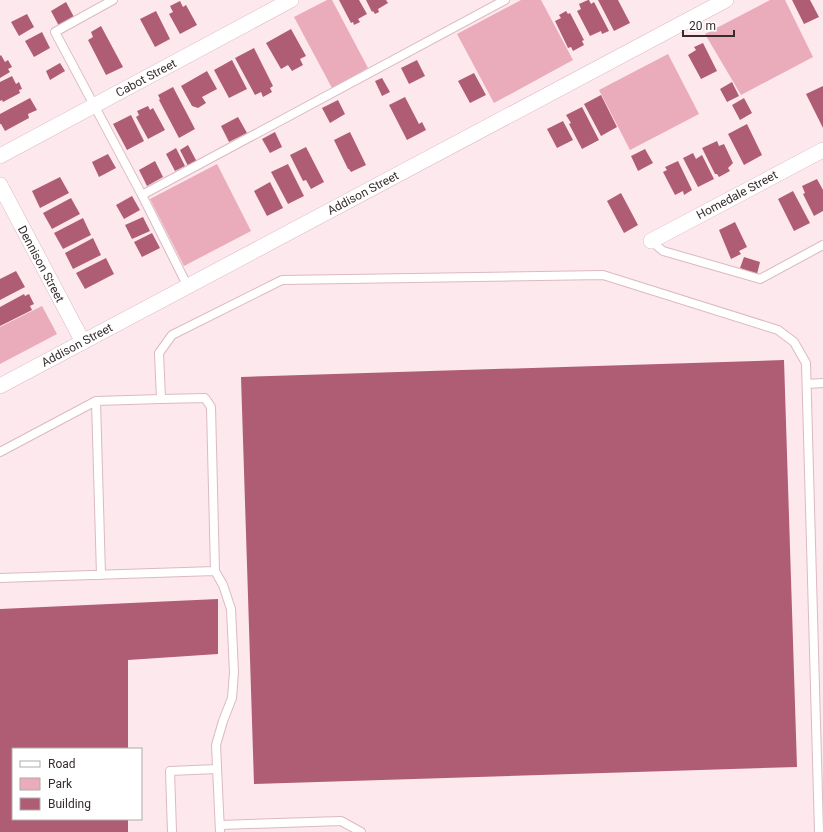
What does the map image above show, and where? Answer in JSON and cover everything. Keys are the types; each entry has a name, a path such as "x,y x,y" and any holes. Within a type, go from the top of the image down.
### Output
{"street":[{"name":"Cabot Street","path":"0,156 291,0"},
{"name":"Addison Street","path":"0,386 726,0"},
{"name":"Homedale Street","path":"651,241 823,150"},
{"name":"Dennison Street","path":"0,185 83,342"}],"lane":[{"path":"114,0 55,32 142,195 188,287"},
{"path":"142,195 505,0"},
{"path":"651,241 664,251 760,279 823,245"},
{"path":"161,399 159,353 172,335 282,280 603,275 778,330 794,342 806,363 819,832"},
{"path":"807,384 823,384"},
{"path":"0,452 96,401 205,398 211,407 215,571 223,585 230,609 234,672 232,698 216,745 220,828 341,821 361,832"},
{"path":"96,401 101,575"},
{"path":"0,578 215,571"},
{"path":"814,624 823,624"},
{"path":"172,832 170,771 217,769"}],"green space":[{"path":"327,0 332,0 368,68 332,88 294,17"},
{"path":"521,0 541,0 573,60 494,103 457,34"},
{"path":"770,0 785,0 813,57 741,95 705,34"},
{"path":"668,54 699,114 630,150 599,90"},
{"path":"217,164 251,231 184,266 150,199"},
{"path":"42,306 57,334 0,364 0,327"}],"building":[{"path":"339,0 359,0 367,14 358,19 360,22 354,25 353,22 351,23"},
{"path":"366,0 386,0 388,3 378,9 379,12 375,14 373,11 372,12"},
{"path":"588,0 591,4 594,2 609,31 602,34 601,31 590,36 577,11 581,9 579,4"},
{"path":"598,0 618,0 630,23 614,31"},
{"path":"792,0 810,0 819,17 804,24"},
{"path":"180,1 183,7 186,5 197,25 180,34 169,14 173,12 170,6"},
{"path":"66,2 74,17 59,26 51,11"},
{"path":"156,11 170,39 155,47 140,19"},
{"path":"566,11 568,14 570,13 584,40 582,41 584,45 573,51 571,47 568,48 555,21 561,18 559,15"},
{"path":"27,14 34,27 19,36 11,22"},
{"path":"101,26 123,67 106,75 88,40 93,37 91,32"},
{"path":"291,29 306,56 300,59 303,65 292,71 288,65 281,69 266,43"},
{"path":"42,32 50,48 34,57 25,41"},
{"path":"703,43 717,71 701,79 688,55 696,50 694,47"},
{"path":"254,48 273,86 270,88 272,92 263,97 261,92 255,95 235,58"},
{"path":"1,55 5,62 8,60 12,67 8,69 10,72 0,78 0,56"},
{"path":"232,60 247,89 229,98 214,70"},
{"path":"417,60 425,76 409,84 401,68"},
{"path":"60,63 65,71 50,80 46,71"},
{"path":"207,71 217,89 202,97 206,103 198,108 192,106 181,86"},
{"path":"474,73 486,95 470,103 458,81"},
{"path":"12,76 16,84 19,82 22,89 19,90 20,93 3,102 2,100 0,101 0,82"},
{"path":"382,78 390,92 382,96 375,81"},
{"path":"732,82 739,96 727,102 720,89"},
{"path":"823,86 823,128 806,94"},
{"path":"173,87 195,129 179,138 159,100 158,95"},
{"path":"601,95 617,127 601,136 584,104"},
{"path":"405,97 419,124 422,122 426,130 407,140 389,105"},
{"path":"30,98 37,110 28,114 29,118 5,131 0,124 0,114"},
{"path":"744,98 752,113 740,120 732,105"},
{"path":"338,100 345,114 330,123 322,108"},
{"path":"148,106 150,110 153,108 165,130 148,139 136,117 139,115 137,111"},
{"path":"582,107 599,140 582,149 566,115"},
{"path":"131,115 144,141 127,150 113,124"},
{"path":"238,117 247,133 229,142 221,126"},
{"path":"563,121 573,140 557,148 547,129"},
{"path":"747,124 762,155 744,165 728,134"},
{"path":"275,132 282,147 270,153 262,139"},
{"path":"350,132 366,165 351,172 348,169 334,140"},
{"path":"717,141 719,146 724,144 733,163 728,168 730,171 719,177 715,174 702,148"},
{"path":"188,145 197,162 188,166 180,150"},
{"path":"306,147 324,182 311,189 306,180 303,181 290,155"},
{"path":"176,148 185,166 175,171 166,154"},
{"path":"645,149 653,163 638,171 631,156"},
{"path":"693,153 696,159 702,155 714,179 698,187 683,158"},
{"path":"108,154 116,168 99,177 92,162"},
{"path":"155,161 163,177 147,186 139,170"},
{"path":"678,161 692,190 684,195 683,191 675,195 663,172 667,170 665,167"},
{"path":"288,164 304,196 288,204 271,172"},
{"path":"60,177 69,193 40,208 32,191"},
{"path":"817,179 823,190 823,211 814,216 803,194 805,193 802,186"},
{"path":"270,182 283,208 267,216 254,191"},
{"path":"793,191 810,223 794,231 778,199"},
{"path":"621,193 638,225 624,233 607,201"},
{"path":"132,196 140,210 124,219 116,205"},
{"path":"71,198 80,214 52,229 43,213"},
{"path":"143,217 150,231 132,239 125,225"},
{"path":"83,218 91,235 63,249 54,233"},
{"path":"735,222 747,247 739,251 741,254 731,259 719,230"},
{"path":"152,233 160,248 142,257 134,242"},
{"path":"93,238 101,255 73,269 65,253"},
{"path":"744,257 760,262 757,274 740,268"},
{"path":"106,258 114,274 85,289 76,273"},
{"path":"16,271 25,287 0,300 0,279"},
{"path":"24,294 25,296 29,294 34,304 30,306 32,310 0,326 0,307"},
{"path":"784,360 797,767 254,784 241,377"},
{"path":"218,599 218,654 128,660 128,748 12,748 12,820 128,820 128,832 0,832 0,609"}]}
